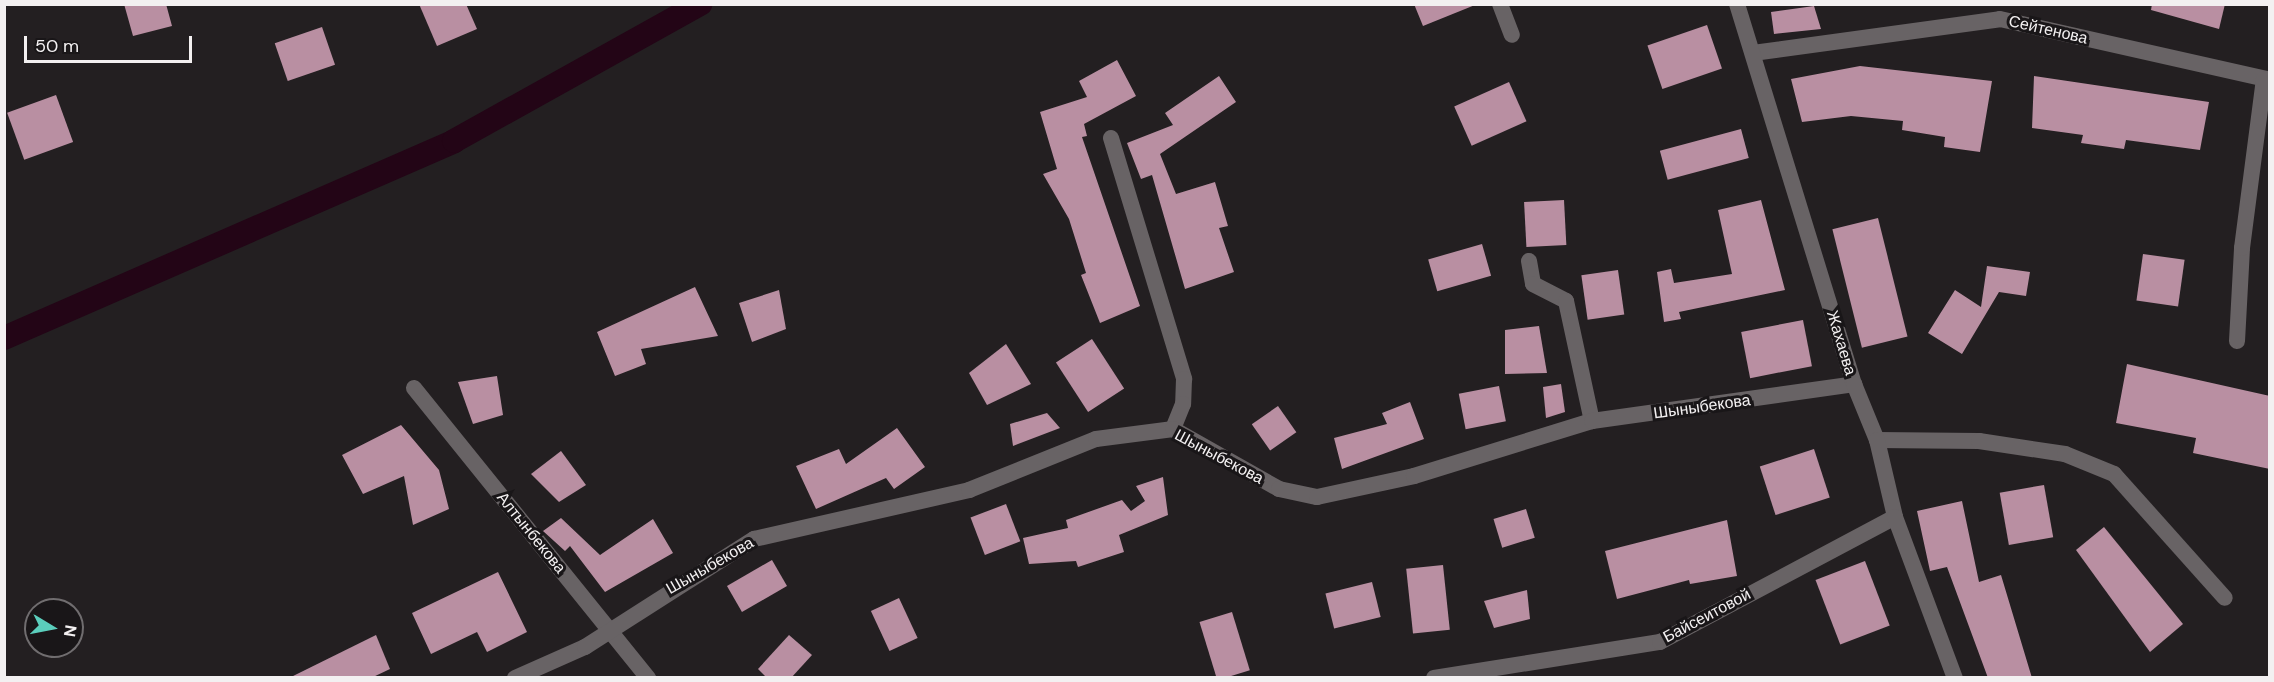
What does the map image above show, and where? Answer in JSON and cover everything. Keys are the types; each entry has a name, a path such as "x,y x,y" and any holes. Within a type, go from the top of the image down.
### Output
{"street":[{"path":"1500,4 1512,36"},
{"name":"Жахаева","path":"1737,4 1854,384 1877,440 1895,517 1955,678"},
{"name":"Сейтенова","path":"1753,53 2000,19 2267,80"},
{"path":"2237,341 2242,248 2267,80"},
{"path":"1111,138 1184,379 1183,404 1173,429"},
{"path":"1529,261 1533,284 1566,301 1592,421"},
{"name":"Шыныбекова","path":"515,678 585,647 754,539 969,490 1096,439 1173,429 1280,489 1317,497 1414,476 1592,421 1854,384"},
{"name":"Алтынбекова","path":"414,388 648,678"},
{"path":"1877,440 1979,441 2065,454 2114,474 2225,598"},
{"name":"Байсеитовой","path":"1434,678 1502,672 1660,642 1895,517"}],"building":[{"path":"124,4 166,4 172,26 133,36"},
{"path":"419,4 466,4 477,29 437,46"},
{"path":"1414,4 1475,4 1475,5 1423,26"},
{"path":"2152,4 2225,4 2219,29 2151,10"},
{"path":"1814,6 1821,29 1774,34 1771,12"},
{"path":"1707,25 1722,68 1662,89 1647,46"},
{"path":"322,27 335,65 288,81 275,43"},
{"path":"1117,60 1136,96 1084,124 1087,136 1082,137 1140,306 1100,323 1081,275 1086,273 1069,219 1043,174 1057,169 1040,112 1087,97 1079,81"},
{"path":"1860,66 1992,81 1980,152 1944,147 1945,137 1902,130 1903,121 1851,116 1802,122 1791,79"},
{"path":"1219,76 1236,102 1160,154 1176,194 1215,182 1228,226 1219,228 1234,272 1185,289 1152,175 1141,179 1127,143 1173,125 1165,113"},
{"path":"2034,76 2209,102 2200,150 2126,140 2124,149 2081,143 2083,135 2032,128"},
{"path":"1509,82 1526,121 1472,146 1454,106"},
{"path":"56,95 73,142 24,160 7,113"},
{"path":"1741,129 1749,158 1668,180 1660,151"},
{"path":"1564,200 1566,245 1526,247 1524,202"},
{"path":"1761,200 1785,290 1679,312 1681,319 1664,322 1657,272 1671,269 1674,283 1732,274 1718,210"},
{"path":"1878,218 1908,336 1862,348 1832,229"},
{"path":"1482,244 1491,276 1437,291 1428,259"},
{"path":"2143,254 2185,260 2178,306 2136,301"},
{"path":"1987,266 2030,272 2026,296 1999,292 1962,354 1928,333 1955,290 1981,307"},
{"path":"1618,270 1624,315 1588,320 1581,275"},
{"path":"695,287 718,336 641,349 646,364 615,376 597,332"},
{"path":"779,290 786,329 752,342 739,303"},
{"path":"1803,320 1812,366 1750,378 1741,332"},
{"path":"1539,326 1547,373 1505,374 1505,330"},
{"path":"1092,339 1124,388 1088,412 1056,362"},
{"path":"1006,344 1031,384 987,405 969,373"},
{"path":"2127,364 2270,396 2270,469 2193,453 2196,438 2116,423"},
{"path":"497,376 503,415 473,424 458,382"},
{"path":"1561,384 1565,412 1546,418 1543,387"},
{"path":"1499,386 1506,421 1466,429 1459,394"},
{"path":"1410,402 1424,439 1342,469 1334,438 1387,424 1382,413"},
{"path":"1278,406 1296,432 1270,451 1252,424"},
{"path":"1047,413 1060,428 1013,446 1010,424"},
{"path":"401,425 439,470 449,509 413,525 404,476 363,494 342,455"},
{"path":"897,428 925,467 894,489 886,478 816,509 796,466 839,449 846,464"},
{"path":"1814,449 1830,498 1776,515 1760,467"},
{"path":"561,451 586,485 559,502 531,474"},
{"path":"1163,477 1168,515 1119,535 1124,552 1078,567 1076,561 1029,564 1023,538 1068,528 1066,520 1122,500 1131,511 1145,501 1136,486"},
{"path":"2044,485 2053,537 2009,545 2000,493"},
{"path":"1962,501 1979,582 2001,575 2032,678 1988,678 1947,567 1930,571 1917,511"},
{"path":"1006,504 1020,541 985,555 971,518"},
{"path":"1526,509 1535,538 1502,548 1493,519"},
{"path":"561,518 600,555 653,519 673,553 605,592 570,546 565,551 543,531"},
{"path":"1727,520 1737,576 1690,584 1689,580 1617,599 1605,551"},
{"path":"2104,527 2183,624 2150,652 2076,550"},
{"path":"772,560 787,586 742,612 727,586"},
{"path":"1865,561 1890,625 1840,644 1816,580"},
{"path":"1443,565 1450,630 1413,634 1406,569"},
{"path":"498,572 527,632 487,652 477,632 431,654 412,613"},
{"path":"1372,582 1381,617 1334,629 1325,594"},
{"path":"1527,590 1530,619 1494,628 1484,601"},
{"path":"899,598 918,638 889,651 871,611"},
{"path":"1232,612 1250,670 1225,678 1217,678 1199,622"},
{"path":"376,635 390,669 371,678 289,678"},
{"path":"789,635 812,655 791,678 767,678 758,669"}],"waterway":[{"path":"4,338 454,141 700,4"}]}
